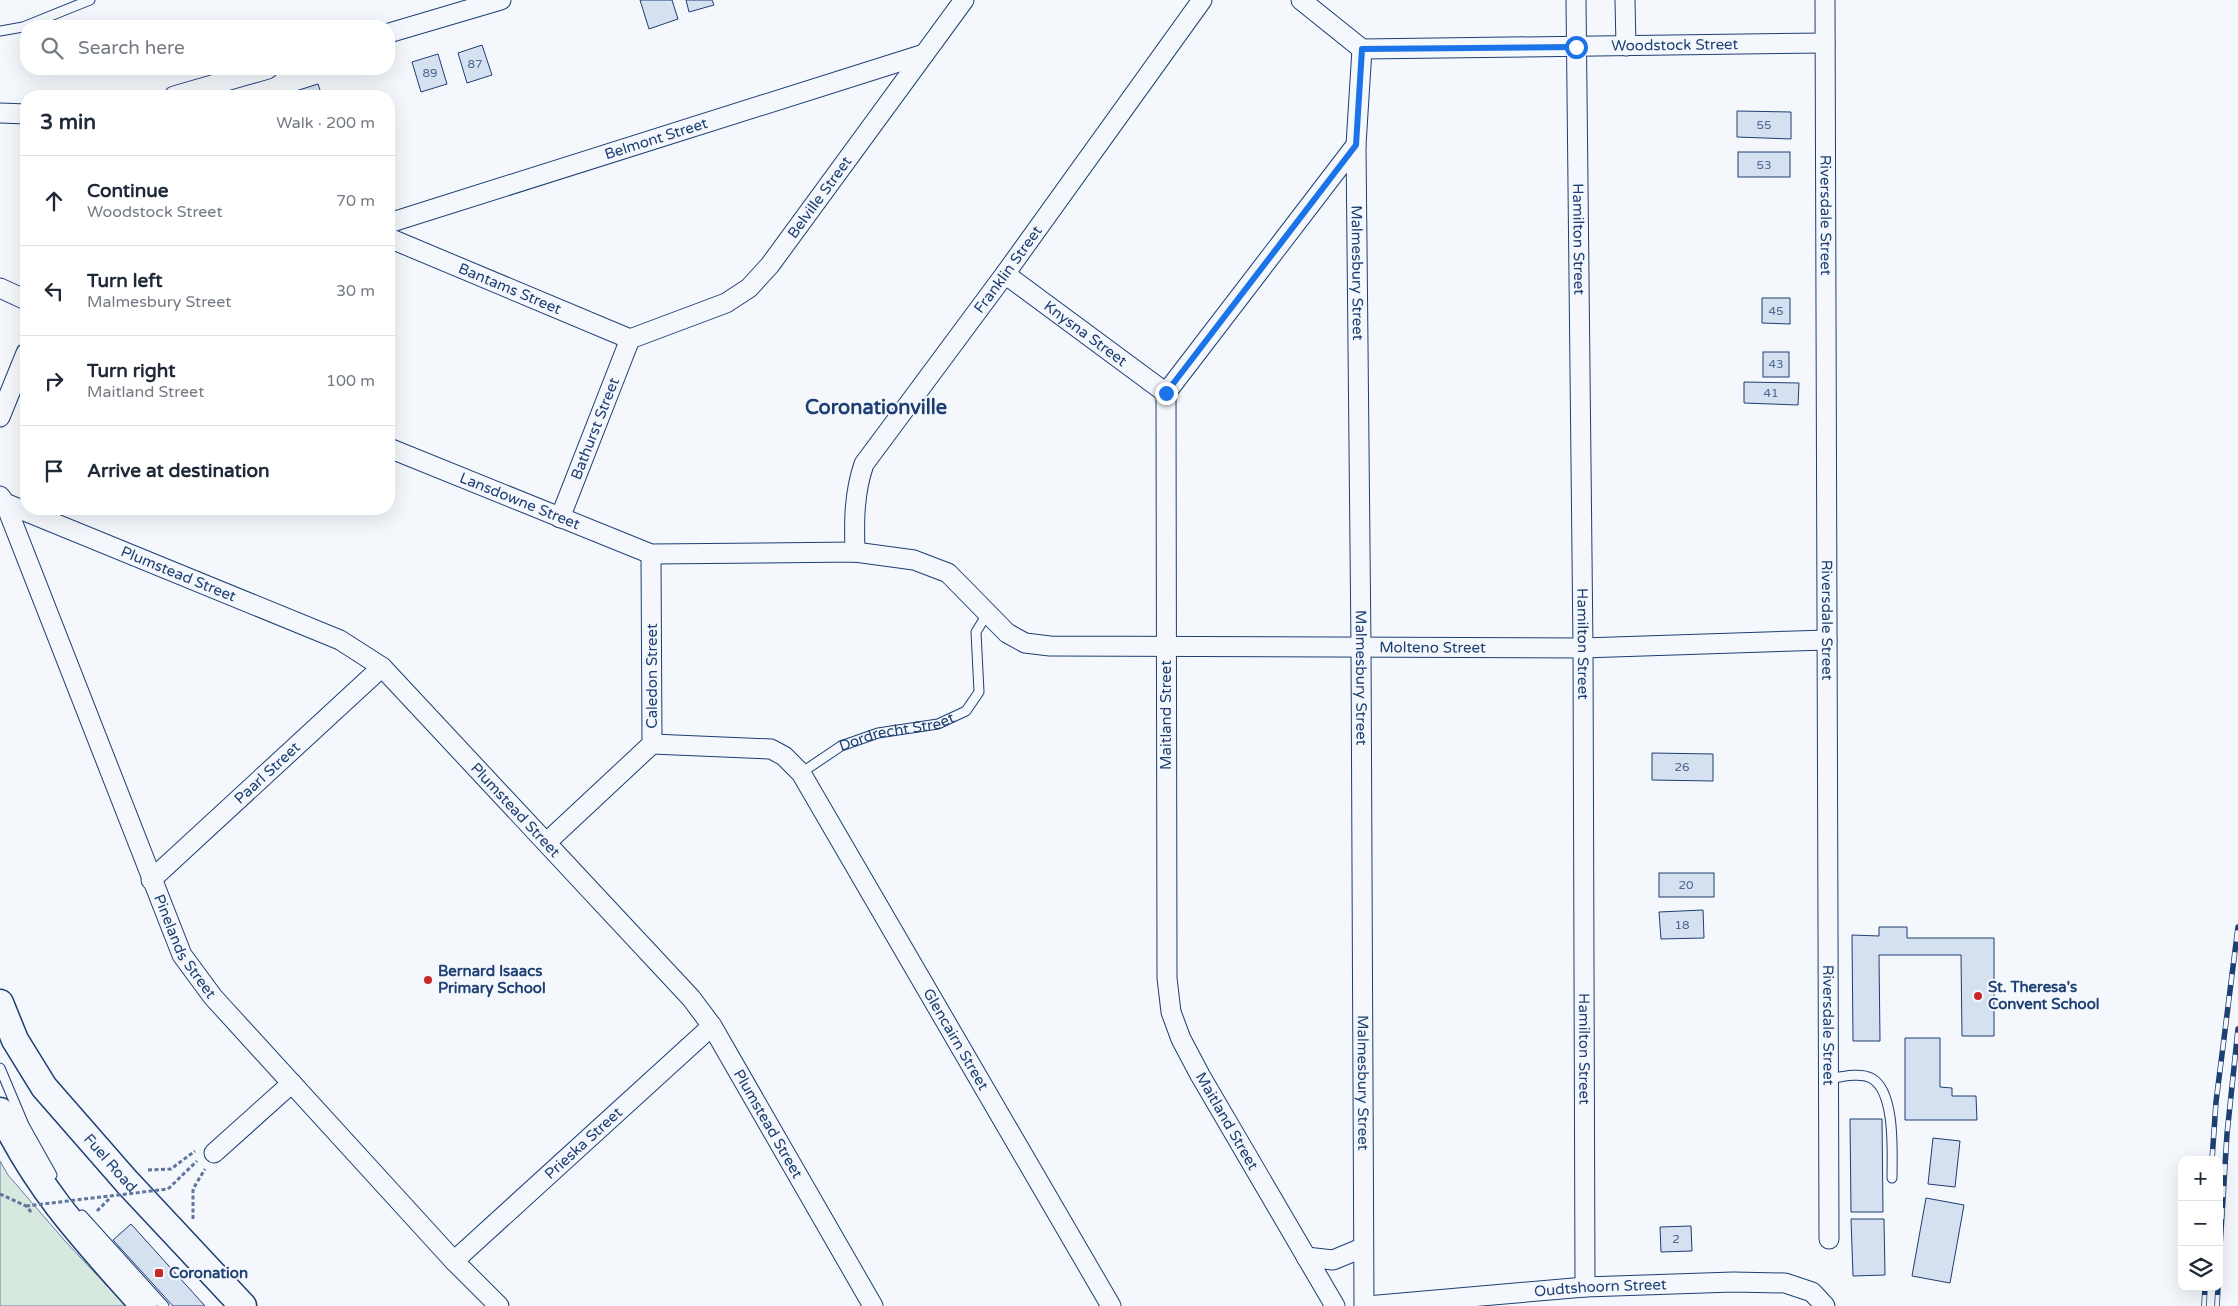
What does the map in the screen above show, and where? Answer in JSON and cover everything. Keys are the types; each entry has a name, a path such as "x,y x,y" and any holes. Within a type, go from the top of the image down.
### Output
{"main road":[{"name":"Fuel Road","path":"0,1003 15,1040 44,1087 122,1176 243,1306"},
{"path":"0,1111 29,1167 45,1190 76,1231 144,1306"}],"street":[{"path":"395,31 501,0"},
{"name":"Belville Street","path":"630,339 726,303 749,288 770,265 964,0"},
{"name":"Franklin Street","path":"855,552 854,511 857,483 864,464 1005,274 1202,0"},
{"path":"1301,0 1362,49"},
{"name":"Hamilton Street","path":"1576,0 1583,648 1585,1287"},
{"path":"1625,0 1626,46"},
{"name":"Riversdale Street","path":"1825,0 1828,1239"},
{"name":"Woodstock Street","path":"1362,49 1825,43"},
{"name":"Malmesbury Street","path":"1362,49 1356,145 1361,646 1362,1248 1375,1306"},
{"name":"Belmont Street","path":"395,221 924,54"},
{"path":"195,90 247,75"},
{"path":"0,114 20,114"},
{"path":"1166,393 1356,145"},
{"name":"Bantams Street","path":"395,241 630,339"},
{"name":"Knysna Street","path":"1005,274 1166,393"},
{"path":"0,288 20,297"},
{"name":"Bathurst Street","path":"560,518 630,339"},
{"path":"0,417 20,368"},
{"name":"Maitland Street","path":"1166,393 1167,978 1171,1012 1181,1039 1200,1075 1335,1306"},
{"name":"Lansdowne Street","path":"395,450 651,554"},
{"name":"Plumstead Street","path":"3,499 20,506"},
{"name":"Pinelands Street","path":"3,499 182,955 194,974 292,1083 454,1261 498,1306"},
{"name":"Plumstead Street","path":"41,515 340,640 382,667 691,998 712,1026 873,1306"},
{"path":"651,554 855,552 914,560 948,573 987,614"},
{"name":"Caledon Street","path":"547,842 652,744 651,554"},
{"name":"Molteno Street","path":"987,614 1007,633 1025,643 1050,646 1583,648 1827,640"},
{"name":"Paarl Street","path":"151,880 382,667"},
{"path":"652,744 771,750 784,756 801,773"},
{"name":"Glencairn Street","path":"801,773 1111,1306"},
{"name":"Prieska Street","path":"454,1261 712,1026"},
{"path":"203,1154 292,1083"},
{"path":"1306,1257 1333,1260 1362,1248"},
{"name":"Oudtshoorn Street","path":"1375,1306 1585,1287 1733,1282 1785,1283 1812,1292 1825,1306"}],"lane":[{"path":"40,20 90,0"},
{"path":"0,31 20,28"},
{"name":"Dordrecht Street","path":"801,773 841,746 878,733 938,724 966,711 979,692 976,632 987,614"},
{"path":"0,1068 40,1157 59,1186"},
{"path":"1828,1079 1869,1077 1877,1082 1883,1092 1890,1113 1892,1178"},
{"path":"73,1205 164,1306"}],"path":[{"path":"86,1221 122,1176 171,1169 203,1154"},
{"path":"0,1194 26,1206 168,1189 203,1154"},
{"path":"194,1252 193,1189 203,1154"}],"shaded area":[{"path":"0,1161 8,1175 65,1241 126,1306 0,1306"}],"building":[{"path":"640,0 672,0 678,19 649,29"},
{"path":"686,0 712,0 714,5 689,12"},
{"path":"482,45 492,75 467,83 458,53"},
{"path":"438,54 447,84 421,92 412,62"},
{"path":"318,84 320,90 299,90"},
{"path":"1737,111 1791,112 1791,139 1737,137"},
{"path":"1738,152 1790,152 1790,177 1738,177"},
{"path":"1762,298 1790,298 1790,324 1762,323"},
{"path":"1763,352 1789,352 1789,377 1763,377"},
{"path":"1744,382 1799,383 1798,405 1744,403"},
{"path":"1652,753 1713,754 1713,781 1652,780"},
{"path":"1659,873 1714,873 1714,897 1659,897"},
{"path":"1703,910 1704,938 1661,939 1659,912"},
{"name":"St. Theresa's Convent School","path":"1879,927 1907,927 1907,938 1994,938 1994,1036 1962,1036 1961,955 1879,955 1880,1041 1853,1041 1852,935 1879,936"},
{"path":"1905,1038 1940,1038 1940,1087 1952,1088 1952,1096 1976,1096 1977,1120 1905,1120"},
{"path":"1850,1119 1882,1119 1883,1212 1851,1212"},
{"path":"1933,1138 1960,1141 1955,1187 1928,1184"},
{"path":"1926,1198 1964,1205 1950,1283 1912,1276"},
{"path":"1851,1219 1884,1219 1885,1275 1853,1276"},
{"name":"Coronation","path":"131,1224 205,1306 173,1306 113,1240"},
{"path":"1691,1226 1692,1251 1661,1252 1660,1227"}],"railway":[{"path":"2212,1156 2216,1102 2238,927"},
{"path":"2220,1246 2227,1134 2238,1029"},
{"path":"2204,1306 2205,1291"},
{"path":"2217,1306 2218,1291"}],"place":[{"name":"Bernard Isaacs Primary School","path":"428,980"},
{"name":"St. Theresa's Convent School","path":"1978,996"},
{"name":"Coronation","path":"159,1273"}],"district":[{"name":"Coronationville","path":"876,408"}],"route":[{"path":"1166,393 1356,145 1362,49 1576,47"}]}
